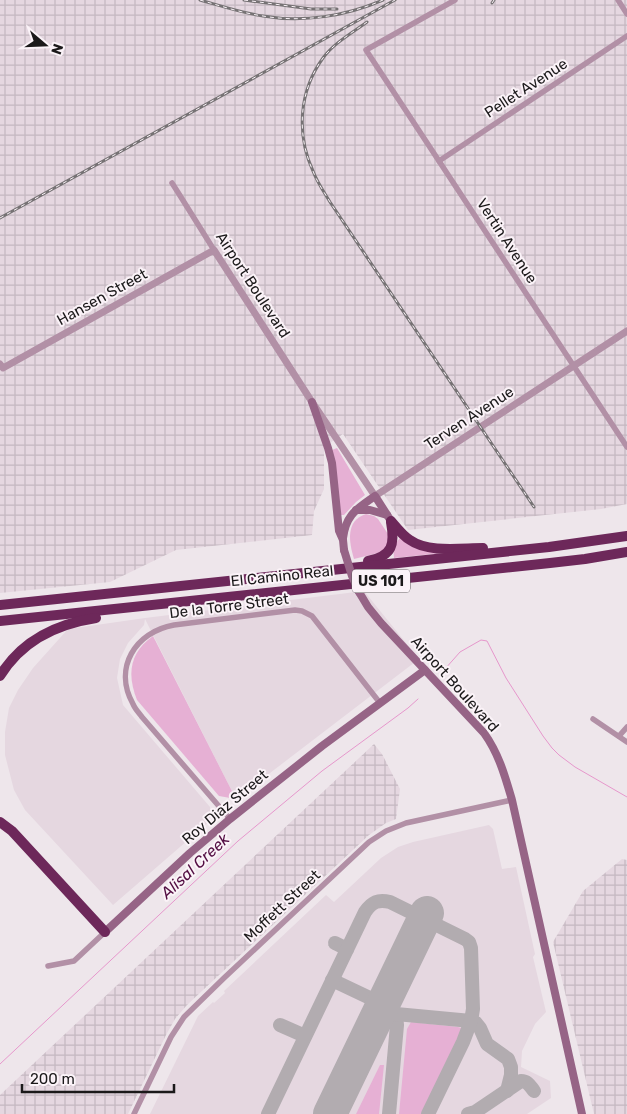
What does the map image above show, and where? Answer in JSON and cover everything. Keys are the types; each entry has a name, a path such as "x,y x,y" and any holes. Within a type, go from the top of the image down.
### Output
{"highway":[{"path":"389,518 408,539 421,546 448,548 549,547"},
{"path":"307,572 372,560 384,555 389,550 393,538 389,518"},
{"name":"El Camino Real","path":"0,605 549,547 627,536"},
{"name":"El Camino Real","path":"0,622 550,563 627,552"},
{"path":"0,676 19,653 46,632 71,623 117,614 135,607"},
{"path":"0,812 12,831 105,932"},
{"path":"0,822 12,831"}],"main road":[{"name":"Airport Boulevard","path":"312,402 332,463 339,531 352,576 359,592 381,624 475,723 492,745 504,771 582,1114"},
{"name":"Terven Avenue","path":"343,540 344,526 350,516 375,496"},
{"path":"375,496 389,518"},
{"path":"356,510 370,510 389,518"},
{"name":"Roy Diaz Street","path":"105,932 190,853 230,819 322,746 425,670"}],"street":[{"name":"Vertin Avenue","path":"455,0 366,50 627,446"},
{"path":"618,0 627,14"},
{"name":"Pellet Avenue","path":"439,160 627,36"},
{"name":"Airport Boulevard","path":"172,183 312,402 375,496"},
{"name":"Hansen Street","path":"1,367 214,250"},
{"name":"Terven Avenue","path":"375,496 627,331"},
{"name":"De la Torre Street","path":"230,819 142,717 133,704 126,686 128,664 137,644 148,634 160,628 174,625 302,610 312,616 380,703"},
{"path":"593,719 627,742"},
{"path":"619,736 627,727"},
{"name":"Moffett Street","path":"134,1114 170,1037 184,1017 369,842 386,831 406,823 512,800"},
{"name":"Roy Diaz Street","path":"48,966 74,961 105,932"}],"shaded area":[{"path":"0,0 627,0 627,504 601,509 408,530 343,434 324,447 324,489 314,511 312,535 176,550 110,582 0,593"},
{"path":"337,448 365,495 344,515 340,515 332,450"},
{"path":"366,514 378,519 388,534 389,543 382,552 354,559 350,533 359,517"},
{"path":"400,538 442,553 394,558 394,547"},
{"path":"364,591 419,659 236,799 145,619 144,625 128,643 120,659 117,678 123,705 210,807 210,821 113,905 25,810 14,790 5,755 5,732 9,708 18,690 33,668 68,629 145,618"},
{"path":"153,636 236,799 219,796 137,700 132,682 132,665 139,650"},
{"path":"374,744 382,754 400,789 396,819 386,823 369,835 187,1005 175,1019 166,1035 128,1114 0,1114 0,1095"},
{"path":"489,825 493,829 502,869 516,867 535,954 533,957 546,1012 535,1024 522,1051 521,1067 550,1081 551,1098 527,1114 150,1114 198,1016 225,993 224,991 326,895 334,902 381,858 398,847"},
{"path":"622,859 627,860 627,1114 594,1114 553,942 583,891"},
{"path":"411,1022 458,1027 461,1028 461,1033 422,1114 399,1114 407,1029"},
{"path":"380,1065 384,1065 379,1114 356,1114"}],"waterway":[{"name":"Alisal Creek","path":"445,669 460,652 481,640 487,641 506,678 552,748 575,767 627,797"},
{"name":"Alisal Creek","path":"0,1064 238,841 322,771 418,699"}],"taxiway":[{"path":"268,1114 365,912 370,906 379,901 390,902 465,939 469,942 471,948 473,1009 471,1021 463,1042 428,1114"},
{"path":"335,943 347,949"},
{"path":"332,980 391,1008 396,1014 397,1025 389,1114"},
{"path":"396,1014 476,1023 487,1044 508,1059 511,1075 507,1091"},
{"path":"280,1025 305,1036"},
{"path":"468,1114 475,1112 521,1081 527,1083 534,1091"}],"runway":[{"path":"330,1114 427,913"}],"railway":[{"path":"200,0 255,15 293,19 339,14 383,0"},
{"path":"244,0 311,9 337,9"},
{"path":"0,218 395,0"},
{"path":"367,22 327,53 309,84 305,98 302,128 308,157 316,179 330,202 534,507"}]}
